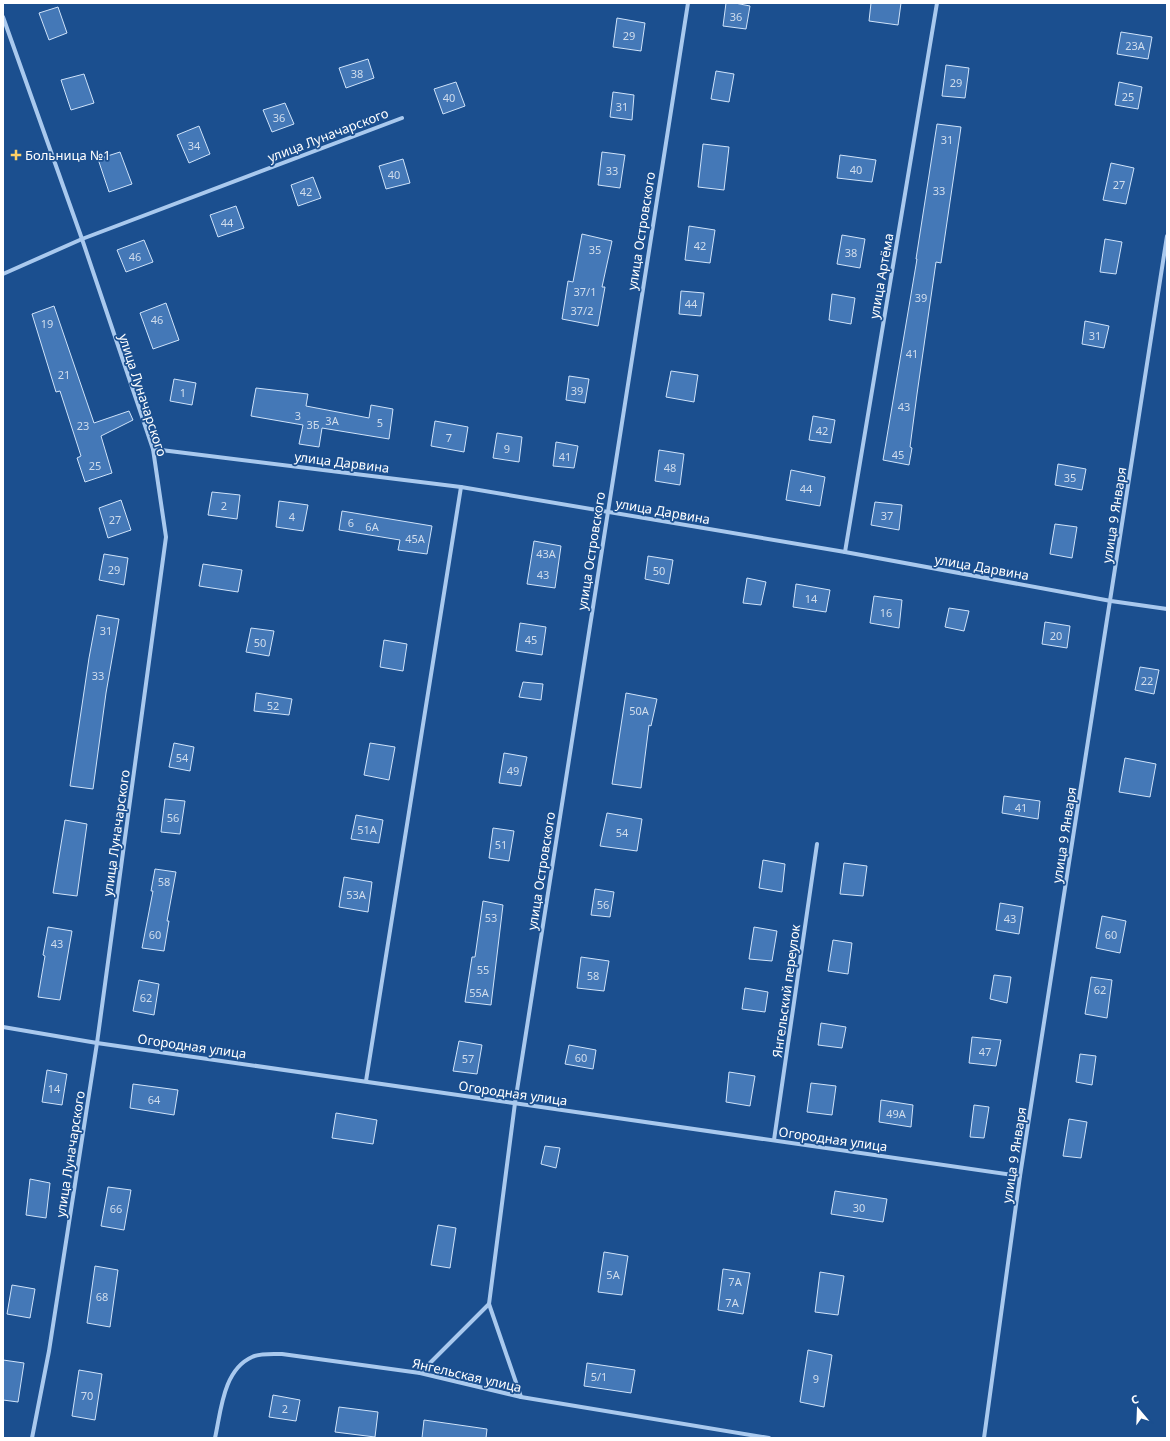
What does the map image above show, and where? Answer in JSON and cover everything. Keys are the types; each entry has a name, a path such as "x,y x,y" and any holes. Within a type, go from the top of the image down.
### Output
{"street":[{"name":"улица Островского","path":"489,1304 515,1103 688,3"},
{"name":"улица Артёма","path":"845,552 937,3"},
{"name":"улица Луначарского","path":"3,17 82,240 153,449 166,537 97,1043 48,1351 32,1438"},
{"name":"улица Луначарского","path":"82,240 402,118"},
{"name":"улица 9 Января","path":"984,1438 1020,1176 1167,236"},
{"path":"3,274 82,240"},
{"name":"улица Дарвина","path":"153,449 461,487 845,552 1111,601 1167,609"},
{"path":"366,1081 461,487"},
{"name":"Янгельский переулок","path":"774,1140 817,844"},
{"name":"Огородная улица","path":"3,1027 97,1043 1020,1176"},
{"path":"420,1373 489,1304 521,1397"},
{"name":"Янгельская улица","path":"215,1438 226,1390 233,1374 240,1364 253,1356 268,1354 282,1354 420,1373 521,1397 769,1438"}],"building":[{"path":"726,3 750,6 746,29 723,26"},
{"path":"871,3 901,3 898,25 869,21"},
{"path":"58,7 67,33 49,40 39,13"},
{"path":"617,18 645,23 641,51 613,47"},
{"path":"1121,32 1152,37 1148,59 1117,54"},
{"path":"368,59 374,78 346,88 339,68"},
{"path":"946,65 969,68 965,98 942,96"},
{"path":"716,71 734,74 729,102 711,99"},
{"path":"84,74 94,103 71,110 61,80"},
{"path":"456,82 465,106 443,114 434,89"},
{"path":"1119,82 1142,87 1138,109 1115,105"},
{"path":"613,92 634,95 632,120 610,117"},
{"path":"285,103 294,124 272,132 263,110"},
{"path":"937,124 961,127 941,263 936,262 917,394 909,465 883,460 917,259"},
{"path":"199,126 210,154 189,163 177,135"},
{"path":"703,144 729,147 724,190 698,187"},
{"path":"120,152 132,184 109,192 98,159"},
{"path":"602,152 625,155 620,188 598,185"},
{"path":"840,155 876,160 872,182 837,178"},
{"path":"403,159 410,183 386,189 379,166"},
{"path":"1111,163 1134,168 1126,204 1103,200"},
{"path":"313,177 321,198 298,206 291,185"},
{"path":"236,206 244,228 218,237 210,215"},
{"path":"689,226 715,230 710,263 685,260"},
{"path":"582,234 612,241 602,287 605,287 598,326 562,319 568,281 573,282"},
{"path":"842,235 865,239 860,268 837,264"},
{"path":"1105,239 1122,242 1116,274 1100,272"},
{"path":"144,240 153,262 126,272 117,250"},
{"path":"681,291 704,293 701,316 679,314"},
{"path":"832,294 855,298 851,324 829,320"},
{"path":"166,303 179,340 153,349 140,313"},
{"path":"54,306 94,423 129,411 133,420 101,436 112,473 85,482 77,458 81,456 60,391 56,392 32,314"},
{"path":"1085,321 1109,326 1104,348 1082,344"},
{"path":"671,371 698,375 694,402 666,397"},
{"path":"569,376 589,379 585,403 566,400"},
{"path":"174,379 196,383 192,405 170,401"},
{"path":"256,388 308,394 306,406 369,418 371,405 393,409 389,439 322,428 319,447 299,444 303,425 251,416"},
{"path":"813,416 835,420 831,443 809,440"},
{"path":"435,421 468,427 464,452 431,446"},
{"path":"497,433 522,437 519,462 493,458"},
{"path":"556,442 578,446 574,468 553,466"},
{"path":"659,450 684,454 680,485 655,481"},
{"path":"1058,464 1086,469 1082,490 1055,485"},
{"path":"791,470 825,477 820,506 786,500"},
{"path":"212,492 240,495 237,519 208,515"},
{"path":"121,500 131,530 108,538 99,508"},
{"path":"279,501 308,505 303,531 276,527"},
{"path":"875,502 902,505 899,530 871,525"},
{"path":"342,511 432,526 427,554 398,550 400,540 339,530"},
{"path":"1055,524 1077,527 1072,558 1050,554"},
{"path":"534,541 561,546 555,588 527,584"},
{"path":"104,554 128,558 124,585 99,580"},
{"path":"648,556 673,560 669,584 645,579"},
{"path":"203,564 242,570 238,592 199,586"},
{"path":"747,578 766,582 761,605 743,603"},
{"path":"796,584 830,590 826,612 793,607"},
{"path":"874,596 902,600 899,628 870,623"},
{"path":"949,608 969,611 964,631 945,627"},
{"path":"97,615 119,619 106,693 93,789 70,786"},
{"path":"1045,622 1070,626 1067,648 1042,644"},
{"path":"520,623 546,627 542,655 516,651"},
{"path":"251,628 274,631 269,656 246,652"},
{"path":"384,640 407,644 403,671 380,667"},
{"path":"1140,667 1159,670 1154,694 1135,690"},
{"path":"523,682 543,684 541,700 519,697"},
{"path":"256,693 292,699 289,715 254,711"},
{"path":"626,693 657,699 651,726 649,725 641,788 612,784"},
{"path":"174,743 194,747 190,771 169,767"},
{"path":"370,743 395,747 389,780 364,775"},
{"path":"504,753 527,757 521,786 499,783"},
{"path":"1125,758 1156,764 1150,797 1119,792"},
{"path":"1004,796 1040,801 1038,819 1002,813"},
{"path":"165,799 185,801 180,834 161,832"},
{"path":"607,813 642,819 637,851 600,846"},
{"path":"356,815 383,820 379,843 351,839"},
{"path":"65,820 87,824 77,896 53,893"},
{"path":"493,828 514,831 509,861 489,858"},
{"path":"763,860 785,864 782,892 759,888"},
{"path":"844,863 867,866 863,896 840,894"},
{"path":"155,869 176,872 167,921 169,921 164,951 142,948 153,891 151,891"},
{"path":"344,877 372,882 368,912 339,907"},
{"path":"595,889 614,892 610,917 591,915"},
{"path":"483,901 503,905 491,1005 465,1002 472,957 475,957"},
{"path":"1000,903 1023,907 1019,934 996,930"},
{"path":"1102,916 1126,921 1120,953 1096,948"},
{"path":"48,927 72,931 60,1000 38,997"},
{"path":"754,927 777,931 772,961 749,959"},
{"path":"833,940 852,943 848,974 828,971"},
{"path":"581,957 609,961 604,991 577,988"},
{"path":"994,975 1011,977 1007,1003 990,999"},
{"path":"1091,977 1112,980 1107,1018 1085,1014"},
{"path":"139,980 159,984 154,1015 133,1011"},
{"path":"745,988 768,992 765,1012 742,1009"},
{"path":"821,1023 846,1027 842,1048 818,1045"},
{"path":"972,1037 1001,1040 996,1066 969,1063"},
{"path":"459,1041 482,1045 477,1074 453,1071"},
{"path":"569,1045 596,1050 593,1069 565,1064"},
{"path":"1080,1054 1096,1056 1092,1085 1076,1082"},
{"path":"47,1070 67,1074 62,1105 42,1102"},
{"path":"729,1072 755,1076 750,1106 726,1102"},
{"path":"811,1083 836,1086 832,1115 807,1112"},
{"path":"133,1084 178,1090 174,1115 130,1108"},
{"path":"881,1100 913,1105 911,1127 879,1122"},
{"path":"974,1105 989,1107 984,1138 970,1137"},
{"path":"336,1113 377,1120 373,1144 332,1138"},
{"path":"1069,1119 1087,1122 1081,1158 1063,1156"},
{"path":"545,1146 560,1148 556,1168 541,1164"},
{"path":"30,1179 50,1183 46,1218 26,1215"},
{"path":"108,1187 131,1190 124,1230 101,1226"},
{"path":"835,1191 887,1199 883,1222 831,1214"},
{"path":"438,1225 456,1228 450,1268 431,1265"},
{"path":"604,1252 628,1256 622,1295 598,1292"},
{"path":"95,1266 118,1270 110,1327 87,1323"},
{"path":"723,1269 750,1273 743,1314 718,1310"},
{"path":"820,1272 844,1276 838,1315 815,1312"},
{"path":"12,1285 35,1289 30,1318 7,1314"},
{"path":"808,1350 832,1355 824,1407 800,1402"},
{"path":"3,1360 24,1363 18,1402 3,1400"},
{"path":"587,1363 635,1370 631,1393 584,1386"},
{"path":"79,1370 102,1374 95,1420 72,1416"},
{"path":"273,1395 300,1400 296,1421 269,1417"},
{"path":"339,1407 378,1412 375,1437 335,1432"},
{"path":"424,1420 487,1429 486,1438 422,1438"}],"place":[{"name":"Больница №1","path":"16,155"}]}
